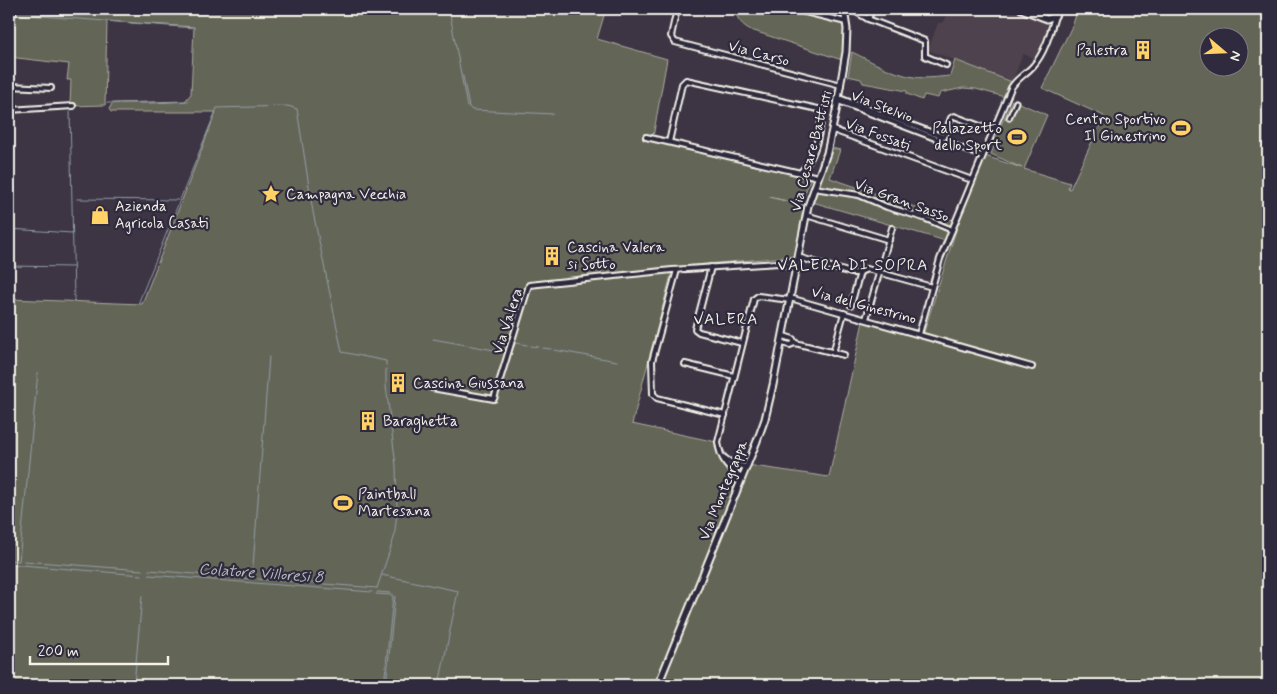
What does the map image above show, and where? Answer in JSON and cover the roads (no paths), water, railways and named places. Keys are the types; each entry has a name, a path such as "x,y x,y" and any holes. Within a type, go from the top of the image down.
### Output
{"street":[{"path":"9,24 14,9"},
{"name":"Via Carso","path":"678,9 672,34 672,39 677,42 841,85"},
{"path":"793,9 846,22"},
{"name":"Via Cesare Battisti","path":"790,299 806,216 833,130 839,99 846,54 844,9"},
{"path":"851,9 868,19 925,41 925,56 946,64"},
{"path":"868,19 872,9"},
{"path":"1021,9 1044,18 1056,15"},
{"path":"1037,9 1044,18"},
{"name":"Via del Ginestrino","path":"742,344 756,296 790,299 920,334 932,287 952,230 993,130 1012,86 1036,62 1049,36 1056,15"},
{"path":"669,142 682,84 686,80 818,109 822,116 813,156 810,163 800,173"},
{"path":"9,86 51,88"},
{"name":"Via Stelvio","path":"839,99 944,136"},
{"name":"Via Stelvio","path":"839,99 982,156"},
{"path":"1009,118 1016,102"},
{"path":"9,110 73,106"},
{"path":"945,142 944,136 951,118 954,116 993,130"},
{"name":"Via Fossati","path":"833,130 972,180"},
{"path":"646,137 818,177"},
{"name":"Via Gran Sasso","path":"814,188 859,195 952,230"},
{"path":"806,216 889,240"},
{"path":"866,319 892,228"},
{"path":"798,259 851,273 866,269 932,287"},
{"name":"Via Valera","path":"432,388 494,398 530,285 677,270 778,263 798,259"},
{"name":"Via Valera","path":"778,263 795,269"},
{"path":"711,267 695,329 699,332 742,344 718,442 721,456 730,468 742,477"},
{"path":"677,270 652,362 653,394 657,398 725,415"},
{"path":"850,305 860,272"},
{"name":"Via Montegrappa","path":"658,685 765,419 784,336 790,299"},
{"path":"833,352 844,312"},
{"path":"920,334 1032,367"},
{"path":"784,336 792,339 795,343"},
{"path":"782,343 790,345 795,343 844,355"},
{"path":"684,364 734,376"},
{"path":"721,456 733,464 746,467"}],"waterway":[{"path":"9,15 11,9"},
{"path":"449,9 467,107"},
{"path":"15,14 194,28"},
{"path":"463,76 469,107 472,110 553,114"},
{"path":"107,103 189,101"},
{"path":"138,304 217,108 288,106 297,109 313,212 342,352 386,361 386,365"},
{"path":"70,110 74,299"},
{"path":"77,199 178,200"},
{"path":"9,229 72,233"},
{"path":"9,266 73,267"},
{"path":"433,339 505,352 507,345"},
{"path":"515,343 527,345"},
{"path":"531,346 539,347"},
{"path":"543,348 551,349"},
{"path":"554,350 617,361"},
{"path":"149,570 252,579 269,357"},
{"path":"377,588 394,538 397,513 396,466 386,386 386,369"},
{"path":"9,560 19,561 38,372"},
{"path":"24,561 142,570"},
{"name":"Colatore Villoresi 8","path":"9,564 142,575"},
{"name":"Colatore Villoresi 8","path":"149,575 372,592"},
{"path":"382,575 458,591 439,685"},
{"path":"258,579 377,588"},
{"name":"Colatore Villoresi 8","path":"377,592 391,593 395,596 386,685"},
{"name":"Colatore Villoresi 8","path":"376,594 391,595 393,597 384,685"},
{"path":"134,685 142,596"},
{"path":"9,674 9,685"}],"place":[{"name":"Palestra","path":"1143,50"},
{"name":"Centro Sportivo Il Ginestrino","path":"1181,128"},
{"name":"Palazzetto dello Sport","path":"1017,137"},
{"name":"Campagna Vecchia","path":"271,194"},
{"name":"Azienda Agricola Casati","path":"100,215"},
{"name":"Cascina Valera si Sotto","path":"552,256"},
{"name":"Cascina Giussana","path":"398,383"},
{"name":"Baraghetta","path":"368,421"},
{"name":"Paintball Martesana","path":"343,503"}],"district":[{"name":"VALERA DI SOPRA","path":"853,264"},
{"name":"VALERA","path":"726,318"}]}
